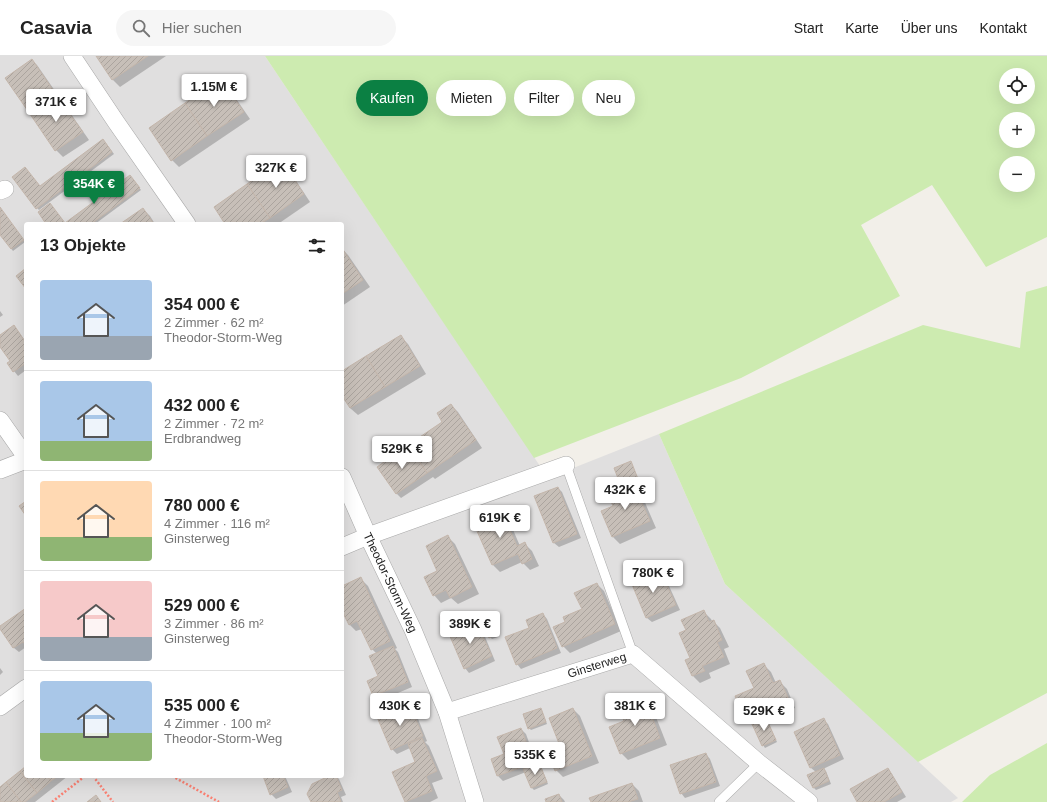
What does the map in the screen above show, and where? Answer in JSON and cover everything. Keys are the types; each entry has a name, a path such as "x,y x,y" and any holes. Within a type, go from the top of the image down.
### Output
{"street":[{"path":"72,56 186,222"},
{"path":"0,420 24,453"},
{"path":"0,470 24,461"},
{"path":"344,546 368,536 566,465"},
{"name":"Theodor-Storm-Weg","path":"344,482 413,630 447,712 475,802"},
{"name":"Ginsterweg","path":"447,712 633,654 759,763 808,802"},
{"path":"0,707 24,689"}],"lane":[{"path":"566,465 633,654"},
{"path":"720,802 759,763"}],"path":[{"path":"52,802 82,778"},
{"path":"95,778 113,802"},
{"path":"176,778 219,802"}],"shaded area":[{"path":"0,56 265,56 548,478 659,434 725,584 958,798 951,802 0,802"}],"green space":[{"path":"265,56 1047,56 1047,237 986,267 932,185 861,225 900,296 741,378 534,458"},
{"path":"1047,286 1047,693 918,762 725,584 659,434 923,325 1020,348 1026,292"},
{"path":"1047,743 1047,802 962,802 990,775"}],"building":[{"path":"96,56 148,56 112,80"},
{"path":"32,59 57,96 30,114 5,78"},
{"path":"221,79 244,112 207,136 185,103"},
{"path":"57,96 83,132 55,151 30,114"},
{"path":"185,103 207,136 171,161 149,128"},
{"path":"103,139 112,152 36,209 12,177 25,167 40,186"},
{"path":"282,161 304,194 270,218 247,184"},
{"path":"130,175 140,188 94,222 66,222"},
{"path":"247,184 270,218 263,222 224,222 214,207"},
{"path":"50,203 64,222 45,222 38,212"},
{"path":"0,207 24,240 11,249 0,235"},
{"path":"143,208 153,222 123,222"},
{"path":"344,251 363,280 344,293"},
{"path":"24,270 24,286 16,276"},
{"path":"14,325 24,340 24,364 13,372 7,363 10,361 0,347 0,335"},
{"path":"401,335 420,366 385,387 366,356"},
{"path":"366,356 385,387 350,408 344,399 344,370"},
{"path":"451,404 476,440 427,473 408,445 442,422 437,413"},
{"path":"408,445 427,473 396,494 377,467"},
{"path":"631,461 638,479 621,486 614,468"},
{"path":"633,483 650,521 612,537 601,511 613,506 608,494"},
{"path":"558,487 577,534 553,543 534,496"},
{"path":"24,502 24,513 19,506"},
{"path":"501,510 517,546 525,542 532,559 522,564 518,554 492,565 473,522"},
{"path":"448,535 472,587 450,598 446,590 433,596 424,577 437,571 426,546"},
{"path":"660,570 676,605 646,618 631,582"},
{"path":"361,577 390,641 371,650 357,621 349,625 344,615 344,585"},
{"path":"597,583 615,624 562,647 553,627 565,622 563,617 582,609 574,593"},
{"path":"24,609 24,643 23,642 13,648 0,629 0,626"},
{"path":"704,610 709,622 714,620 722,640 717,642 724,657 702,666 705,671 692,676 685,660 690,658 679,633 686,630 681,620"},
{"path":"543,613 557,648 516,665 505,637 529,628 526,620"},
{"path":"490,619 496,634 489,638 482,622"},
{"path":"476,622 492,656 464,669 449,634"},
{"path":"393,646 408,682 373,696 367,681 378,676 369,656"},
{"path":"764,663 773,683 780,680 789,700 746,720 735,696 754,688 746,671"},
{"path":"645,698 660,738 620,754 609,727 624,721 619,709"},
{"path":"409,704 423,736 391,750 377,717"},
{"path":"541,708 546,722 528,729 523,714"},
{"path":"573,708 592,756 555,771 547,751 560,746 549,718"},
{"path":"766,718 776,740 762,746 752,724"},
{"path":"824,718 840,755 810,768 794,732"},
{"path":"521,728 534,763 497,776 491,759 504,754 497,737"},
{"path":"422,738 437,771 426,776 432,791 405,802 392,772 415,762 408,744"},
{"path":"706,753 716,782 680,794 670,765"},
{"path":"539,763 547,782 531,788 523,769"},
{"path":"24,768 24,776 20,771"},
{"path":"824,768 829,781 813,788 807,775"},
{"path":"888,768 902,792 884,802 857,802 850,789"},
{"path":"20,771 37,793 25,802 21,802 6,782"},
{"path":"25,778 49,778 51,781 37,793"},
{"path":"264,778 284,778 288,787 270,795"},
{"path":"325,778 337,778 342,790 337,792 341,802 311,802 307,794 312,784"},
{"path":"6,782 21,802 0,802 0,787"},
{"path":"632,783 638,799 628,802 591,802 589,798"},
{"path":"559,794 562,802 546,802 545,799"},
{"path":"96,795 101,802 87,802"}]}
